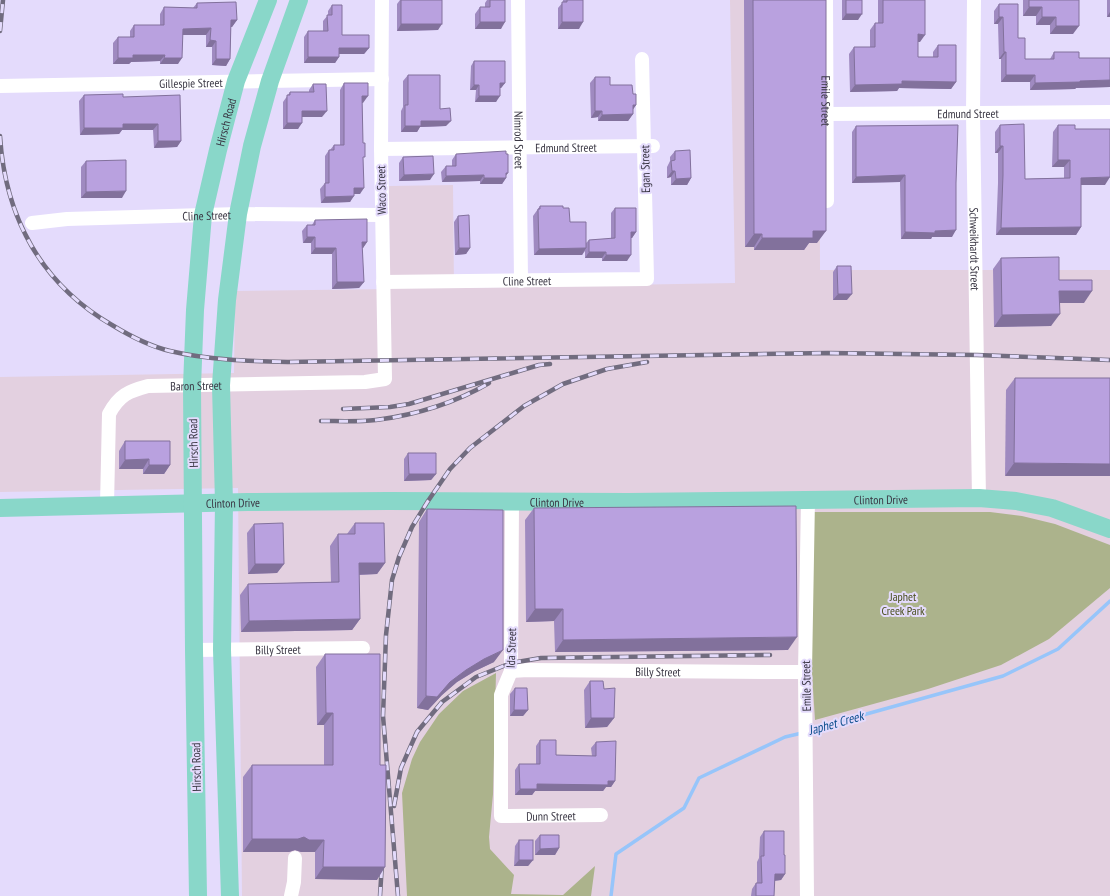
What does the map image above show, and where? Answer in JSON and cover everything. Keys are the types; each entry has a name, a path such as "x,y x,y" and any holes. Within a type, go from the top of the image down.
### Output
{"main road":[{"name":"Hirsch Road","path":"198,896 192,386 195,310 203,215 236,81 268,0"},
{"path":"230,896 222,650 224,502 221,385 227,300 238,214 249,160 270,80 299,0"},
{"name":"Clinton Drive","path":"0,508 224,502 512,502 979,498 1016,501 1052,508 1110,529"}],"street":[{"name":"Waco Street","path":"382,0 381,149 385,379"},
{"name":"Nimrod Street","path":"518,0 521,281"},
{"name":"Emile Street","path":"826,0 827,201"},
{"name":"Schweikhardt Street","path":"974,0 973,113 979,498"},
{"name":"Egan Street","path":"642,59 649,146 647,279"},
{"name":"Gillespie Street","path":"0,86 382,79"},
{"name":"Edmund Street","path":"827,114 1110,112"},
{"name":"Edmund Street","path":"381,149 649,146"},
{"name":"Cline Street","path":"32,223 67,219 238,214 382,214"},
{"name":"Cline Street","path":"383,282 647,279"},
{"name":"Baron Street","path":"107,505 109,414 114,404 121,397 133,390 148,386 366,382 385,379"},
{"name":"Emile Street","path":"807,896 806,677 808,499"},
{"name":"Ida Street","path":"501,816 501,695 511,671 512,502"},
{"name":"Billy Street","path":"194,650 363,648"},
{"name":"Billy Street","path":"511,671 764,672 806,677"},
{"name":"Dunn Street","path":"501,816 601,815"},
{"path":"292,896 295,858"}],"shaded area":[{"path":"730,0 819,0 820,270 1110,270 1110,896 242,896 238,488 0,492 0,377 234,373 235,291 390,289 389,186 453,185 454,288 735,283"}],"green space":[{"name":"Japhet Creek Park","path":"813,512 990,512 1022,516 1055,524 1110,545 1110,588 1049,639 1001,665 928,689 815,720 811,658"},
{"path":"496,673 493,794 489,837 490,849 514,875 511,894 563,895 595,866 591,896 407,896 402,793 412,759 420,742 439,714 463,691"}],"building":[{"path":"401,0 442,0 442,24 401,24"},
{"path":"490,0 505,0 505,22 480,22 480,7 490,7"},
{"path":"567,0 583,0 583,22 562,22 562,2 567,2"},
{"path":"753,0 826,0 826,231 813,231 813,238 762,238 762,234 754,234"},
{"path":"846,0 862,0 862,14 846,14"},
{"path":"883,0 925,0 925,35 918,34 918,57 938,57 938,45 956,45 956,82 902,81 902,84 855,85 854,47 875,47 875,23 883,23"},
{"path":"1029,0 1079,0 1079,26 1056,26 1056,17 1042,17 1042,7 1029,7"},
{"path":"236,2 237,20 231,20 230,59 216,59 216,41 210,40 211,28 183,29 182,58 164,58 165,55 133,55 133,58 118,58 118,37 134,37 134,25 164,25 164,7 197,8 197,3"},
{"path":"999,4 1018,4 1018,38 1025,38 1025,59 1054,59 1054,52 1079,52 1079,58 1110,58 1110,80 1035,83 1035,75 1006,75 1003,17 999,17"},
{"path":"332,5 342,5 342,35 369,35 369,48 339,48 339,57 308,57 308,31 328,31 327,15 332,15"},
{"path":"474,61 505,61 505,83 500,83 500,96 479,96 479,85 474,85"},
{"path":"408,75 440,75 440,109 450,108 451,121 421,121 421,126 405,126 405,105 408,105"},
{"path":"595,77 610,77 610,85 632,85 633,94 636,94 636,105 633,105 633,114 602,115 602,111 595,111"},
{"path":"344,83 368,83 368,96 362,96 363,143 365,143 365,157 363,157 364,188 354,188 354,196 325,197 325,183 329,183 329,150 334,150 334,145 344,145"},
{"path":"313,84 326,84 327,111 302,111 302,123 287,123 287,95 290,95 290,92 314,92"},
{"path":"123,94 123,97 180,95 181,141 158,141 158,124 123,124 123,128 84,128 84,95"},
{"path":"1024,124 1025,179 1070,178 1070,160 1058,160 1058,125 1075,125 1075,129 1110,129 1110,177 1081,178 1081,227 1001,228 1003,146 1000,146 1000,125"},
{"path":"958,125 956,230 935,231 935,233 905,232 905,175 856,177 856,126"},
{"path":"690,150 691,178 676,179 675,171 672,171 671,161 675,160 675,151"},
{"path":"506,151 506,154 508,154 508,173 506,173 506,178 484,178 484,175 446,176 446,166 456,166 456,154"},
{"path":"433,156 434,174 404,175 403,157"},
{"path":"126,160 126,191 86,192 86,161"},
{"path":"540,206 563,206 563,208 569,208 570,222 586,222 586,248 539,249 538,209 540,209"},
{"path":"615,208 636,208 636,232 631,232 631,255 606,255 606,252 589,252 589,240 615,238"},
{"path":"469,215 470,248 459,248 458,216"},
{"path":"367,219 367,242 362,242 364,282 337,282 336,248 315,248 315,237 307,237 307,225 315,225 315,220"},
{"path":"1059,257 1059,280 1092,280 1092,291 1059,291 1060,314 1002,315 1001,258"},
{"path":"837,266 851,266 852,294 838,294"},
{"path":"1015,378 1110,378 1110,464 1014,463"},
{"path":"125,441 170,441 170,465 149,465 149,459 125,460"},
{"path":"408,453 436,453 436,474 409,474"},
{"path":"796,506 797,637 563,640 563,609 535,609 534,508"},
{"path":"427,509 503,510 503,650 466,670 450,682 437,697 426,696"},
{"path":"283,523 284,564 255,564 254,524"},
{"path":"355,523 384,523 385,563 359,563 360,619 249,621 248,584 339,582 338,534 355,534"},
{"path":"325,654 380,654 380,765 386,765 385,867 323,867 324,840 309,840 304,837 298,839 252,839 252,765 333,765 333,713 326,713"},
{"path":"590,681 603,681 604,689 615,688 614,718 591,718"},
{"path":"515,688 527,688 528,710 514,710"},
{"path":"540,740 556,740 556,755 596,756 596,742 616,741 615,781 608,781 608,785 537,784 537,789 520,789 519,764 540,764"},
{"path":"764,831 784,831 785,874 775,874 774,896 756,896 756,883 762,883 761,856 764,856"},
{"path":"540,835 559,835 559,848 540,849"},
{"path":"519,840 533,840 533,860 519,860"}],"waterway":[{"name":"Japhet Creek","path":"809,730 1003,676 1058,649 1110,601"},
{"name":"Japhet Creek","path":"611,896 616,854 684,808 699,778 785,737 802,733"}],"railway":[{"path":"0,31 3,0"},
{"path":"0,136 3,166 19,221 31,246 47,269 65,290 87,308 112,325 147,343 162,349 184,354 228,360 288,362 828,353 977,355 1110,360"},
{"path":"398,896 383,716 386,635 392,580 399,557 412,527 450,469 470,448 524,406 563,384 607,369 647,362"},
{"path":"343,409 390,407 409,404 539,365 550,364"},
{"path":"321,421 369,421 405,415 449,402 489,383"},
{"path":"394,806 401,768 417,732 442,702 476,677 511,663 541,658 770,655"},
{"path":"380,896 382,863"}]}
